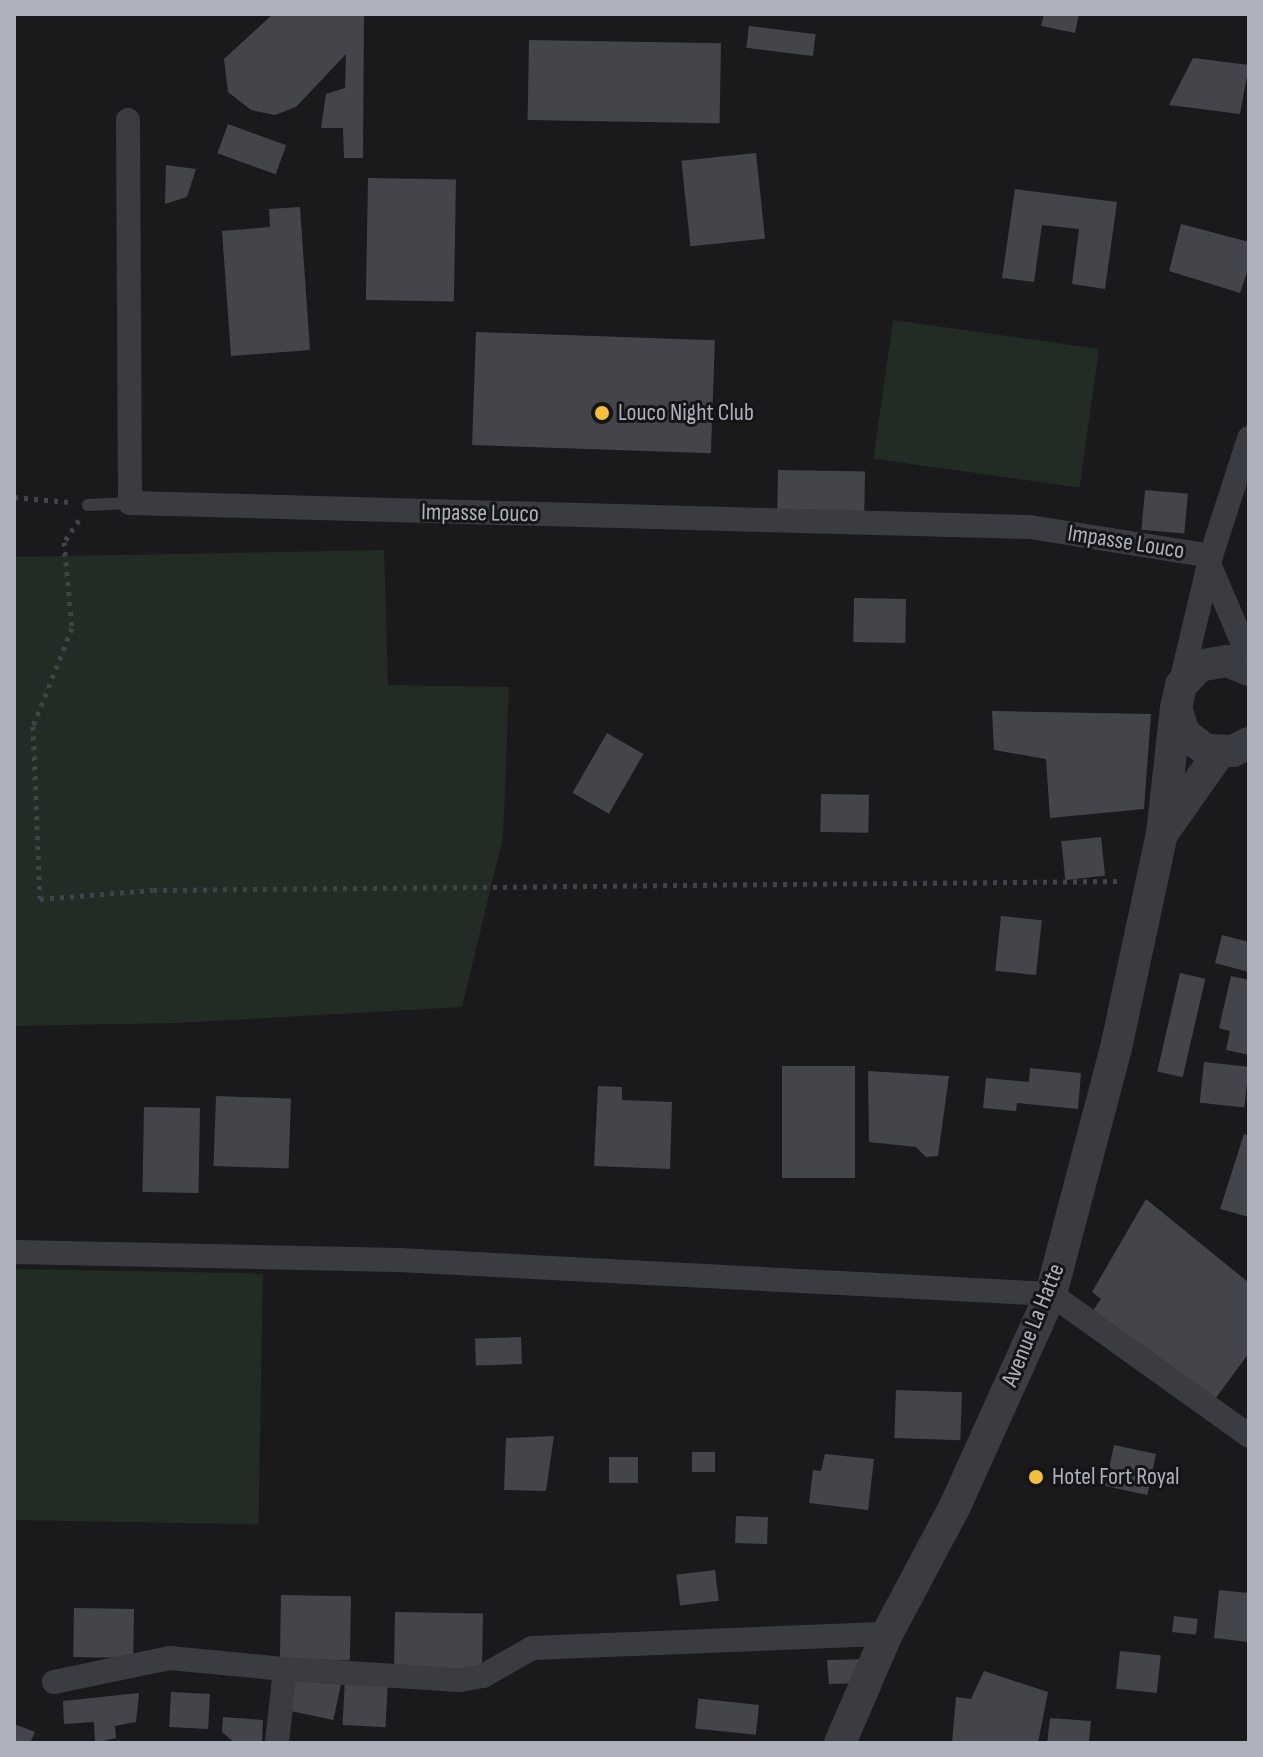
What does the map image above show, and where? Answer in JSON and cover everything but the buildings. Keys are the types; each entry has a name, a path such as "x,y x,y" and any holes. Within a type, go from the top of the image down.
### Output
{"street":[{"path":"128,120 130,503"},
{"path":"1241,747 1194,743 1178,721 1176,703 1210,560 1249,438"},
{"name":"Impasse Louco","path":"130,503 1030,527 1210,560"},
{"path":"1210,560 1249,658"},
{"path":"1176,703 1199,666 1227,661 1249,670"},
{"name":"Avenue La Hatte","path":"840,1743 887,1634 956,1504 1051,1294 1116,1048 1162,834 1176,703"},
{"name":"Avenue La Hatte","path":"1162,834 1241,747"},
{"path":"14,1252 399,1260 1051,1294 1249,1436"},
{"path":"54,1682 170,1658 460,1680 483,1676 532,1648 887,1634"},
{"path":"277,1743 285,1669"}],"lane":[{"path":"88,505 130,503"}],"path":[{"path":"14,497 88,505 64,542 72,628 33,726 40,899 153,890 1151,881"}],"shaded area":[{"path":"893,320 1099,349 1079,488 874,459"},
{"path":"384,550 388,685 509,687 503,837 462,1007 176,1023 14,1026 14,557"},
{"path":"14,1269 263,1273 259,1524 14,1520"}],"place":[{"name":"Louco Night Club","path":"602,413"},
{"name":"Hotel Fort Royal","path":"1036,1477"}]}
